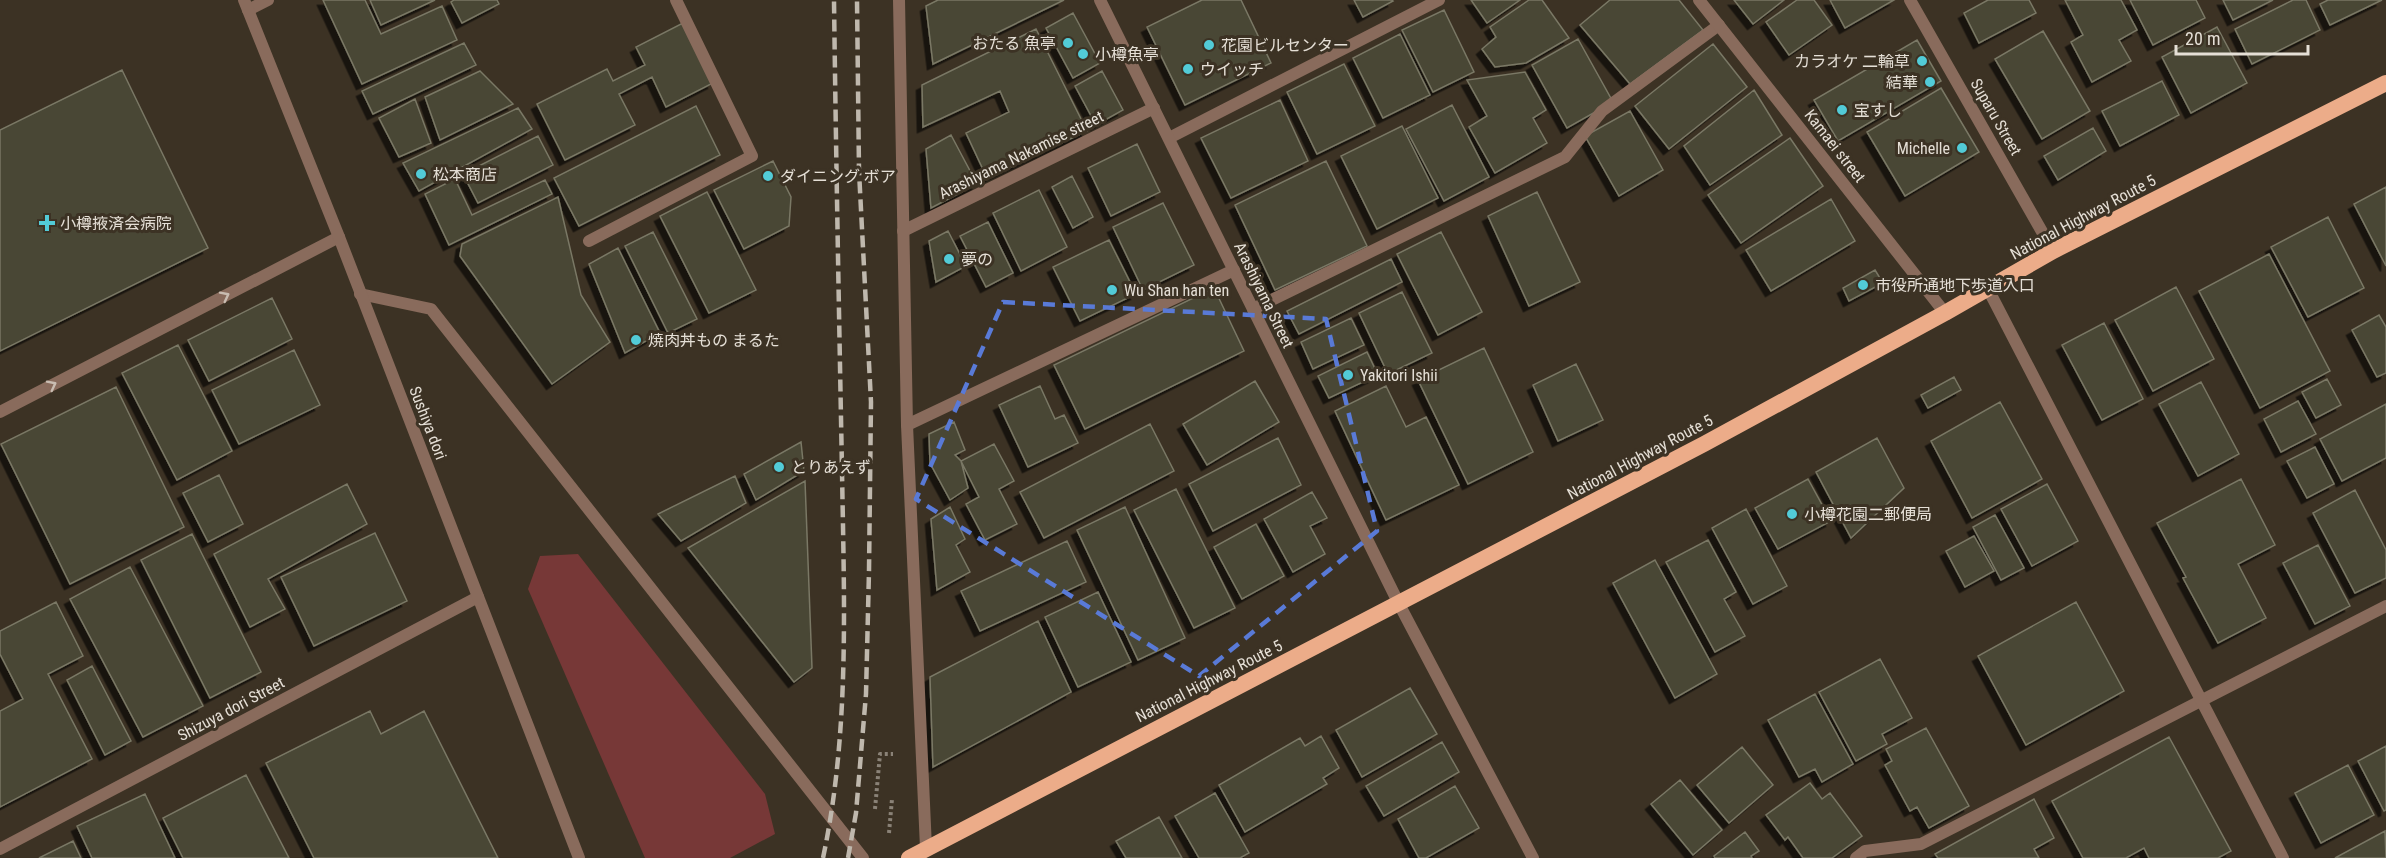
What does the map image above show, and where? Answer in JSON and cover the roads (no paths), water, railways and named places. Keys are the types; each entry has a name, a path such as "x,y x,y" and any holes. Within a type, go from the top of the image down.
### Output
{"highway":[{"name":"National Highway Route 5","path":"909,858 1704,444 1945,313 2053,251 2386,83"}],"street":[{"path":"246,5 268,0"},
{"path":"589,241 752,156 676,0"},
{"path":"899,0 908,425 926,848"},
{"name":"Arashiyama Street","path":"1100,0 1399,604 1533,858"},
{"path":"1169,138 1439,0"},
{"name":"Kamaei street","path":"1699,0 1945,313"},
{"name":"Suparu Street","path":"1910,0 2053,251"},
{"name":"Sushiya dori","path":"246,5 339,237 579,858"},
{"path":"1253,309 1565,157 1602,111 1719,26"},
{"name":"Arashiyama Nakamise street","path":"903,231 1154,108"},
{"path":"0,412 339,237"},
{"path":"908,425 1234,270"},
{"path":"1988,289 2283,858"},
{"path":"360,294 431,309 863,858"},
{"name":"Shizuya dori Street","path":"0,849 478,597"},
{"path":"1856,858 1865,851 1902,853 1921,844 2386,606"}],"railway":[{"path":"823,858 838,762 844,616 834,0"},
{"path":"848,858 856,813 866,694 871,402 859,171 857,0"}],"place":[{"name":"おたる 魚亭","path":"1068,43"},
{"name":"花園ビルセンター","path":"1209,45"},
{"name":"小樽魚亭","path":"1083,54"},
{"name":"カラオケ 二輪草","path":"1922,61"},
{"name":"ウイッチ","path":"1188,69"},
{"name":"結華","path":"1930,82"},
{"name":"宝すし","path":"1842,110"},
{"name":"Michelle","path":"1962,148"},
{"name":"松本商店","path":"421,174"},
{"name":"ダイニング ボア","path":"768,176"},
{"name":"小樽掖済会病院","path":"47,223"},
{"name":"夢の","path":"949,259"},
{"name":"市役所通地下歩道入口","path":"1863,285"},
{"name":"Wu Shan han ten","path":"1112,290"},
{"name":"焼肉丼もの まるた","path":"636,340"},
{"name":"Yakitori Ishii","path":"1348,375"},
{"name":"とりあえず","path":"779,467"},
{"name":"小樽花園二郵便局","path":"1792,514"}]}
